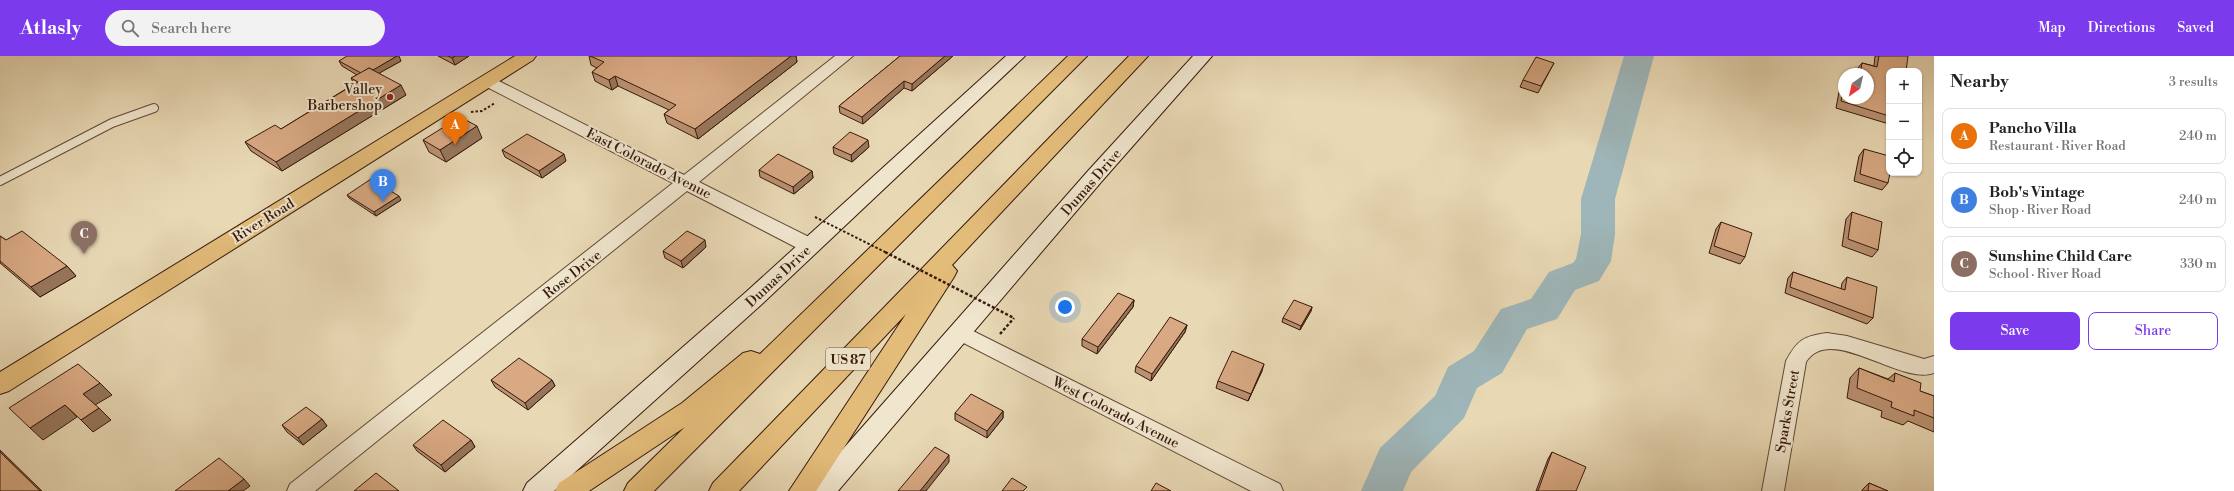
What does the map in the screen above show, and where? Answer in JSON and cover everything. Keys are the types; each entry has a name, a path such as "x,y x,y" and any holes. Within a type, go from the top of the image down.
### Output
{"main road":[{"name":"River Road","path":"0,384 527,56"},
{"name":"Dumas Drive","path":"536,491 810,246 1016,56"},
{"path":"637,491 868,261 1078,56"},
{"name":"US 87","path":"722,491 1139,56"},
{"name":"Dumas Drive","path":"822,491 961,333 1095,176 1204,56"},
{"path":"802,491 975,227"},
{"path":"568,491 691,410 868,261"}],"street":[{"name":"Rose Drive","path":"298,491 845,56"},
{"name":"East Colorado Avenue","path":"487,81 810,246"},
{"name":"West Colorado Avenue","path":"961,333 1266,490"},
{"name":"Sparks Street","path":"1773,491 1796,361 1803,350 1812,343 1827,341 1847,344 1912,365 1926,368 1934,364"}],"lane":[{"path":"0,181 112,123 154,108"}],"path":[{"path":"467,110 473,112 482,111 494,103"},
{"path":"815,217 1014,318"}],"building":[{"path":"347,56 397,56 373,70 369,68 361,73 339,61"},
{"path":"590,56 791,56 695,129 664,114 676,105 615,76 609,80 592,72 604,62"},
{"path":"900,56 945,56 912,84 904,81 862,117 839,106"},
{"path":"1879,56 1908,56 1906,68 1886,68 1886,115 1851,104 1874,104 1874,68 1861,68 1862,63 1877,67"},
{"path":"1536,57 1554,63 1541,86 1523,80"},
{"path":"369,68 401,85 276,162 245,142 275,125 281,129 358,82 351,78"},
{"path":"460,117 477,126 440,150 423,140"},
{"path":"850,132 868,140 851,155 833,147"},
{"path":"527,134 564,154 539,171 502,150"},
{"path":"1864,149 1886,155 1886,176 1889,176 1888,183 1860,174"},
{"path":"778,154 812,171 793,187 759,170"},
{"path":"371,179 399,196 374,212 347,195"},
{"path":"1852,212 1882,222 1878,250 1848,239"},
{"path":"1721,222 1752,233 1745,257 1714,246"},
{"path":"22,231 67,266 31,287 0,261 0,236 6,240"},
{"path":"687,231 705,240 681,261 663,251"},
{"path":"1793,272 1845,290 1847,277 1877,287 1873,318 1790,287"},
{"path":"1118,293 1134,300 1098,347 1082,339"},
{"path":"1294,300 1312,307 1301,326 1283,318"},
{"path":"1170,317 1187,325 1152,374 1136,366"},
{"path":"1232,351 1264,364 1251,394 1218,381"},
{"path":"519,358 552,380 525,403 491,380"},
{"path":"78,364 100,383 83,394 99,408 81,420 65,405 30,428 9,408"},
{"path":"1859,368 1894,382 1895,373 1921,383 1920,391 1934,396 1934,418 1914,410 1914,416 1891,407 1892,402 1857,388"},
{"path":"971,394 1003,411 987,431 955,413"},
{"path":"306,407 322,419 298,438 282,425"},
{"path":"443,420 471,440 441,465 413,445"},
{"path":"935,447 949,455 920,491 898,491"},
{"path":"0,452 40,491 0,491"},
{"path":"1552,452 1586,467 1576,491 1538,491"},
{"path":"219,458 244,479 228,491 175,491"},
{"path":"376,473 399,491 354,491"},
{"path":"1012,478 1027,487 1023,491 1002,491"},
{"path":"1156,483 1171,491 1151,491"},
{"path":"1869,483 1888,491 1868,491"}],"waterway":[{"path":"1382,491 1395,461 1450,406 1462,378 1488,362 1514,319 1544,309 1562,281 1586,272 1593,261 1598,234 1598,199 1639,56"}],"place":[{"name":"Valley Barbershop","path":"390,97"},
{"name":"Pancho Villa","path":"455,145"},
{"name":"Bob's Vintage","path":"383,202"},
{"name":"Sunshine Child Care","path":"84,254"}]}
